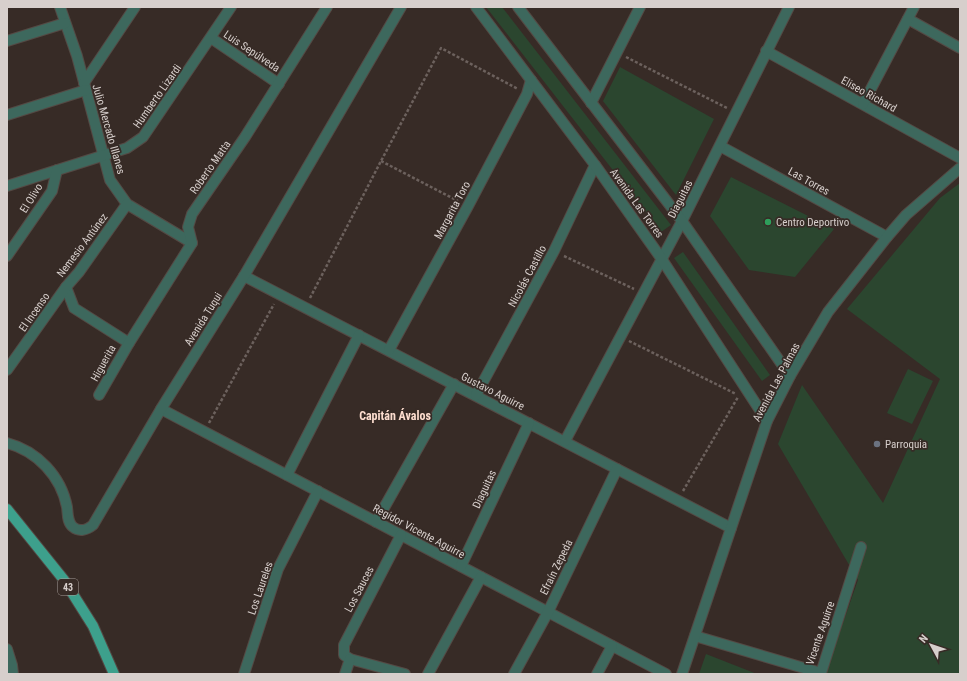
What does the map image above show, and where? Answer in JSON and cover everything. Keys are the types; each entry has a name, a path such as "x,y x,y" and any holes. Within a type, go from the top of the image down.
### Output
{"main road":[{"name":"43","path":"7,509 64,580 93,626 114,674"}],"street":[{"name":"Julio Mercado Illanes","path":"60,7 77,56 110,180 127,204 192,243"},
{"path":"7,115 85,87 135,7"},
{"name":"Humberto Lizardi","path":"7,186 103,154 127,148 143,137 231,7"},
{"name":"Roberto Matta","path":"192,243 188,227 192,214 246,137 327,7"},
{"name":"Avenida Tuqui","path":"7,443 34,455 47,468 58,483 63,494 70,524 77,529 85,530 92,525 161,409 244,276 401,7"},
{"name":"Avenida Las Torres","path":"476,7 595,165 661,258 767,421"},
{"path":"591,102 640,7"},
{"name":"Diaguitas","path":"565,441 682,221 789,7"},
{"path":"863,104 914,7"},
{"path":"524,10 591,102 682,221 790,376"},
{"path":"908,19 960,48"},
{"path":"7,42 65,23"},
{"name":"Luis Sepúlveda","path":"211,38 279,84"},
{"name":"Eliseo Richard","path":"766,51 960,158"},
{"name":"Margarita Toro","path":"389,350 468,206 527,94 531,80"},
{"name":"Las Torres","path":"720,146 887,237"},
{"name":"Nicolás Castillo","path":"476,395 554,251 595,165"},
{"name":"Avenida Las Palmas","path":"682,674 767,421 790,376 828,312 887,237 906,215 960,168"},
{"name":"El Olivo","path":"7,256 52,191 57,170"},
{"name":"Nemesio Antúnez","path":"127,204 79,272 66,287 74,308 128,343"},
{"path":"128,343 192,243"},
{"name":"Gustavo Aguirre","path":"244,276 731,528"},
{"name":"El Incenso","path":"7,370 66,287"},
{"path":"287,475 360,335"},
{"name":"Higuerita","path":"99,395 128,343"},
{"path":"376,522 454,384"},
{"name":"Regidor Vicente Aguirre","path":"161,409 666,674"},
{"name":"Diaguitas","path":"460,566 529,423"},
{"name":"Efraín Zepeda","path":"514,674 548,612 617,469"},
{"name":"Los Laureles","path":"244,674 278,568 318,491"},
{"name":"Los Sauces","path":"345,674 347,657 344,644 401,535"},
{"name":"Vicente Aguirre","path":"695,636 821,673 861,547"},
{"path":"428,674 481,577"},
{"path":"597,674 612,646"},
{"path":"7,649 13,674"},
{"path":"347,657 405,674"}],"path":[{"path":"306,307 441,48 527,94"},
{"path":"617,52 736,113"},
{"path":"381,161 468,206"},
{"path":"554,251 643,294"},
{"path":"204,432 280,294"},
{"path":"620,336 739,396 677,500"}],"green space":[{"path":"486,7 502,7 671,225 661,232"},
{"path":"620,67 714,119 676,195 603,101"},
{"name":"Centro Deportivo","path":"731,177 834,229 795,277 749,270 710,216"},
{"path":"960,183 960,674 825,674 858,580 778,444 802,385 883,503 940,379 847,309 940,198"},
{"path":"683,252 770,375 762,381 674,258"},
{"path":"908,369 933,381 912,424 887,413"},
{"path":"706,654 757,674 699,674"}],"place":[{"name":"Centro Deportivo","path":"768,222"},
{"name":"Parroquia","path":"877,444"}],"district":[{"name":"Capitán Ávalos","path":"395,416"}]}
